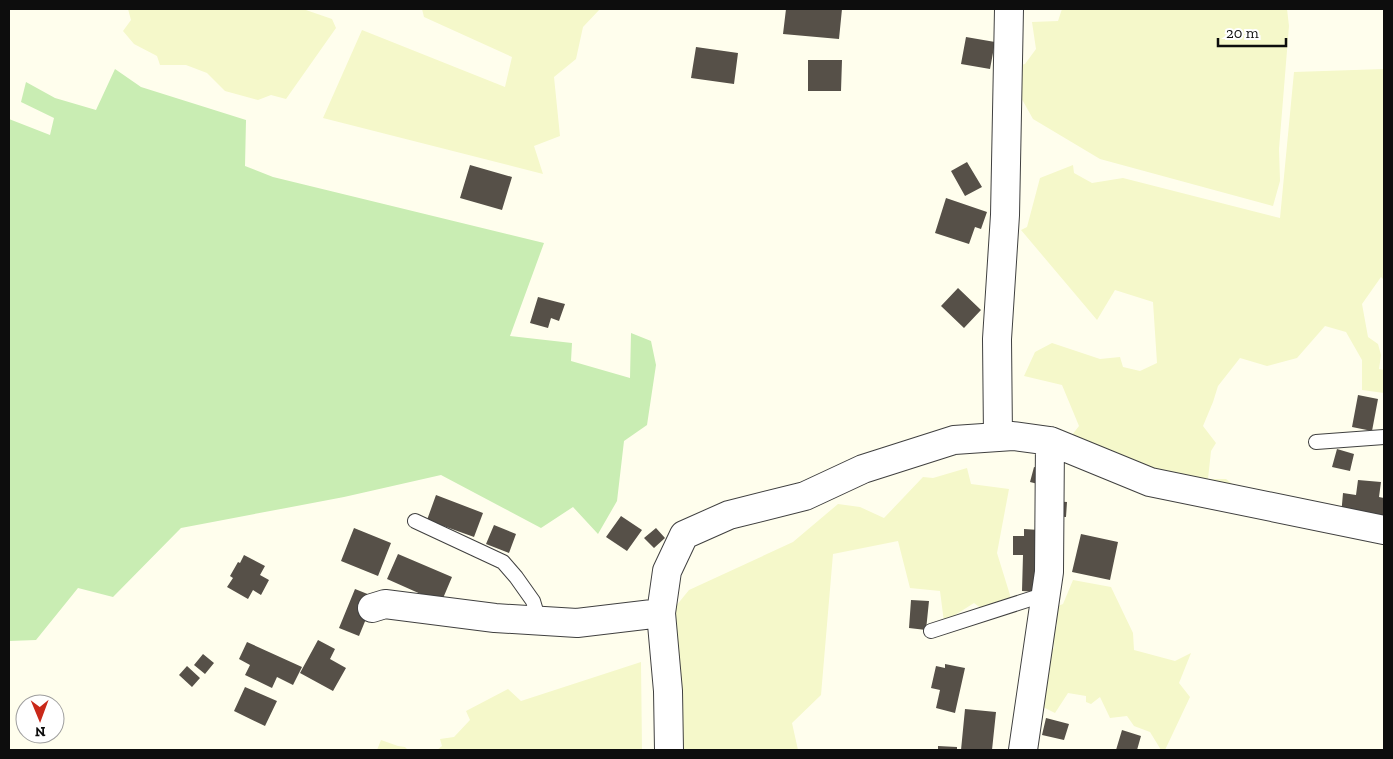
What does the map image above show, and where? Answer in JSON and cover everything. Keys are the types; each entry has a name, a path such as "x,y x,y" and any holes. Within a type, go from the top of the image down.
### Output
{"street":[{"path":"998,437 997,340 1005,215 1009,9"},
{"path":"669,750 668,691 661,613 667,571 684,535 729,515 805,496 863,469 954,440 1013,436 1050,440 1150,482 1384,530"},
{"path":"1023,750 1049,572 1050,440"},
{"path":"372,608 385,604 495,618 576,623 661,613"}],"lane":[{"path":"1316,442 1384,437"},
{"path":"415,521 503,562 533,601 539,621"},
{"path":"931,631 1046,594"}],"green space":[{"path":"128,9 303,9 332,19 336,28 286,99 271,95 258,100 225,91 207,73 186,65 160,65 157,56 134,44 123,31 131,20"},
{"path":"422,9 600,9 583,27 576,59 554,77 560,136 534,146 543,174 323,118 362,30 505,87 512,57 424,17"},
{"path":"1062,9 1287,9 1289,26 1279,149 1280,181 1273,206 1100,159 1033,119 1005,69 1025,64 1036,49 1032,22 1058,21"},
{"path":"115,69 141,87 246,120 245,166 273,177 544,243 510,336 572,343 571,361 630,378 631,333 651,341 656,365 647,425 624,441 617,501 598,534 573,507 541,528 441,475 344,497 181,528 113,597 78,588 36,640 9,641 9,119 50,135 54,118 21,102 26,82 55,98 96,110"},
{"path":"1384,69 1384,280 1381,277 1362,304 1368,337 1378,344 1381,355 1379,369 1384,370 1384,393 1362,390 1362,360 1346,332 1325,326 1297,358 1267,366 1240,358 1218,386 1203,426 1216,443 1211,451 1208,479 1226,479 1235,486 1235,504 1069,449 1072,435 1079,426 1062,385 1024,376 1035,352 1052,343 1100,359 1120,357 1123,367 1140,371 1157,363 1153,302 1115,290 1097,320 1021,230 1027,227 1040,178 1073,165 1074,173 1092,183 1123,178 1280,218 1294,72"},
{"path":"967,468 971,484 1009,489 997,553 1014,608 993,617 974,603 944,622 940,591 910,588 898,541 833,554 821,695 792,723 798,750 676,750 676,606 689,590 793,542 838,504 860,507 884,518 923,477 933,478"},
{"path":"1073,580 1111,587 1133,633 1134,650 1175,661 1191,653 1179,683 1190,697 1165,750 1161,750 1150,732 1134,726 1127,716 1110,718 1100,697 1091,704 1086,702 1086,696 1068,693 1055,713 1043,707 1046,654 1054,648 1053,635 1057,625 1050,609 1063,604"},
{"path":"641,662 642,750 437,750 442,746 440,739 454,737 470,720 466,711 508,689 521,701"},
{"path":"381,740 405,747 408,750 377,750"}],"building":[{"path":"786,9 842,9 839,39 783,34"},
{"path":"966,37 995,42 990,69 961,64"},
{"path":"696,47 738,53 734,84 691,78"},
{"path":"808,60 842,60 841,91 808,91"},
{"path":"967,162 982,187 965,196 951,171"},
{"path":"470,165 512,177 502,210 460,198"},
{"path":"946,198 987,212 981,229 975,227 969,244 935,233"},
{"path":"958,288 981,310 964,328 941,306"},
{"path":"538,297 565,304 559,321 551,318 548,328 530,323"},
{"path":"1358,395 1378,399 1372,431 1352,427"},
{"path":"1337,449 1354,454 1350,471 1332,467"},
{"path":"1034,467 1055,472 1038,484 1030,482"},
{"path":"1358,480 1381,482 1379,497 1384,498 1384,521 1341,516 1343,493 1356,495"},
{"path":"436,495 483,513 474,537 427,520"},
{"path":"1053,501 1067,502 1066,517 1051,516"},
{"path":"621,516 642,530 627,551 606,537"},
{"path":"494,525 516,534 509,553 486,544"},
{"path":"354,528 391,543 378,576 341,561"},
{"path":"656,528 665,538 654,548 644,538"},
{"path":"1024,529 1039,530 1037,592 1022,591 1023,555 1013,555 1013,536 1024,536"},
{"path":"1081,534 1118,542 1110,580 1072,572"},
{"path":"398,554 452,577 441,603 387,579"},
{"path":"244,555 265,566 260,575 269,580 261,595 253,590 248,599 227,587 233,578 230,576"},
{"path":"355,589 375,597 359,636 339,628"},
{"path":"911,600 929,601 926,630 909,628"},
{"path":"318,640 335,649 330,659 346,668 333,691 300,673"},
{"path":"247,642 302,667 293,685 277,677 272,688 245,675 250,665 239,659"},
{"path":"203,654 214,663 205,674 194,665"},
{"path":"945,664 965,668 955,713 936,708 940,690 931,688 936,666 945,668"},
{"path":"187,666 200,678 192,687 179,675"},
{"path":"245,687 277,701 265,726 234,711"},
{"path":"965,709 996,712 992,750 961,750"},
{"path":"1046,718 1069,724 1064,740 1042,735"},
{"path":"1122,730 1141,736 1137,750 1116,750"},
{"path":"938,746 957,747 957,750 938,750"}]}
